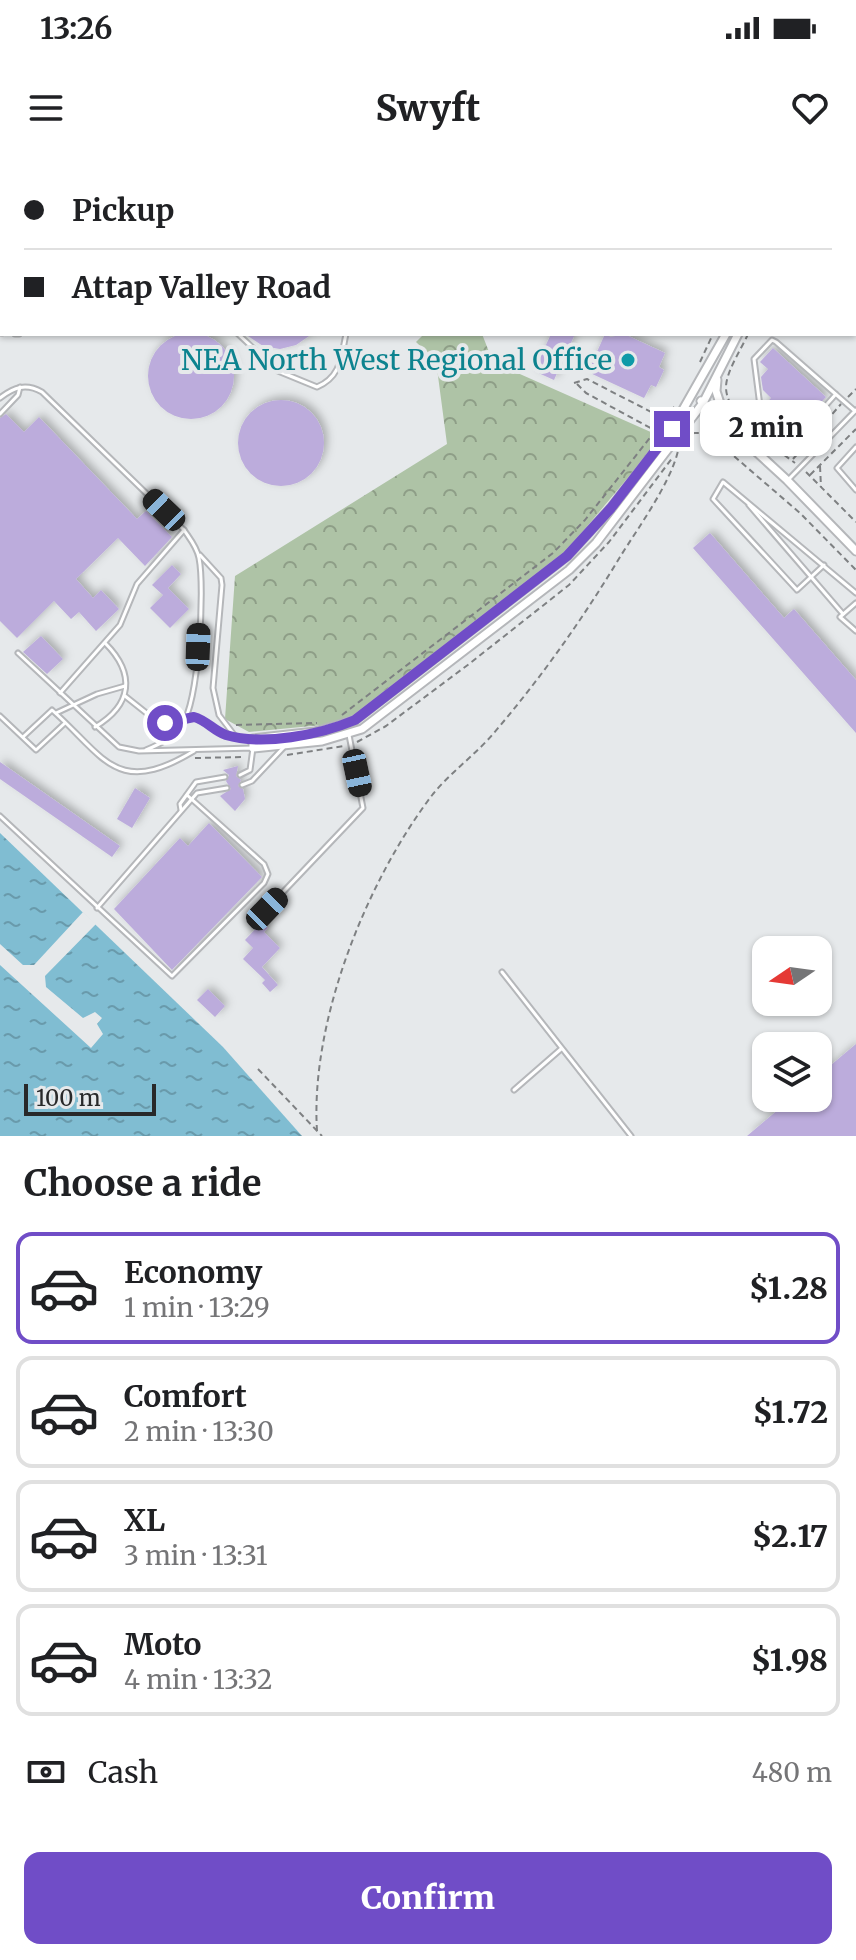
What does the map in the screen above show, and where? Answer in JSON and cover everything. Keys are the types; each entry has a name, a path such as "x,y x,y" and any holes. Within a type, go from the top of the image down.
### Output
{"street":[{"path":"253,748 355,720 567,556 611,508 672,429 725,336"},
{"path":"253,748 284,747 349,735 393,708 569,570 620,516 679,438 703,403 737,336"},
{"path":"717,378 716,391 727,424"},
{"path":"694,394 787,480 856,551"},
{"path":"611,508 620,516"}],"lane":[{"path":"856,163 856,172"},
{"path":"240,336 278,371 317,387 329,382 338,370 346,336"},
{"path":"787,480 856,410 772,340 754,359 762,422 782,442 795,440 836,394"},
{"path":"563,360 568,363"},
{"path":"0,398 20,387 29,386 50,398 184,530 198,553 221,578 213,688 219,715 235,736 253,748"},
{"path":"0,414 18,395 20,387"},
{"path":"672,429 679,438"},
{"path":"856,447 837,468 856,490"},
{"path":"824,565 797,590 713,499 723,482 824,565 856,593"},
{"path":"741,496 843,614"},
{"path":"60,693 120,625 140,580 184,530"},
{"path":"146,750 173,735 185,719 197,676 198,553"},
{"path":"856,603 840,617 856,631"},
{"path":"95,727 121,708 125,696 120,663 105,643"},
{"path":"18,653 119,747 146,750 253,748"},
{"path":"56,713 97,694 125,686"},
{"path":"125,696 159,723 200,718 223,734 235,736"},
{"path":"23,737 49,711 56,713 101,760 123,770 153,769 197,749"},
{"path":"0,716 38,750 65,723"},
{"path":"267,909 363,808 349,735"},
{"path":"242,785 252,781 284,747"},
{"path":"240,775 249,772 253,748"},
{"path":"181,810 180,804 198,780 225,777"},
{"path":"97,908 192,799 200,792 227,788"},
{"path":"0,816 169,975 176,974 268,878 264,864 187,795"},
{"path":"502,972 631,1136"},
{"path":"514,1090 561,1049"}],"path":[{"path":"696,370 712,336"},
{"path":"657,432 586,393 576,384 587,379 666,420"},
{"path":"792,460 856,389"},
{"path":"339,717 553,553 657,432 682,395"},
{"path":"276,756 351,745 386,726 569,585 618,531 678,450 699,431 699,425"},
{"path":"809,476 856,429"},
{"path":"699,431 707,433 800,513 856,570"},
{"path":"317,1131 318,1067 331,1000 358,928 394,857 434,793 492,736 576,630 640,526 678,450 679,438"},
{"path":"785,455 796,452"},
{"path":"820,466 822,488"},
{"path":"227,724 293,725 328,720"},
{"path":"182,758 253,748"},
{"path":"258,1069 322,1136"}],"green space":[{"path":"422,336 483,336 493,362 662,437 558,561 343,723 249,732 225,719 235,576 447,444 436,361 416,342"}],"water":[{"path":"0,833 223,1047 302,1136 0,1136"}],"pier":[{"path":"83,912 96,924 45,976 46,987 83,1018 95,1012 102,1018 97,1024 103,1034 91,1048 0,965 0,944 23,965 34,965"}],"building":[{"path":"174,336 208,336 222,345 233,368 231,393 222,407 208,416 191,419 174,416 160,407 151,393 148,376 151,359 160,345"},
{"path":"248,336 309,336 296,345 280,349 263,346"},
{"path":"550,336 574,336 565,356 559,358 561,364 554,380 534,371"},
{"name":"NEA North West Regional Office","path":"604,336 628,336 665,353 659,367 664,370 656,387 651,385 644,398 588,372"},
{"path":"773,348 826,397 789,436 770,420 775,414 765,404 771,398 763,390 761,377 768,369 760,362"},
{"path":"281,400 298,403 312,412 321,426 324,443 321,460 312,474 298,483 281,486 264,483 250,474 241,460 238,443 241,426 250,412 264,403"},
{"path":"6,414 24,432 39,417 137,519 146,511 172,537 145,566 118,538 76,579 93,598 101,590 119,609 96,631 79,612 71,619 54,601 17,638 0,621 0,418"},
{"path":"710,533 784,618 794,609 856,680 856,733 693,548"},
{"path":"172,565 181,574 168,588 189,609 170,628 150,608 163,595 152,585"},
{"path":"41,636 63,659 47,674 23,652"},
{"path":"0,762 120,846 112,857 0,779"},
{"path":"238,766 236,776 241,780 238,786 243,789 245,799 235,811 220,796 231,789 226,781 229,775 223,770"},
{"path":"135,788 150,798 132,828 117,819"},
{"path":"209,823 262,877 172,970 114,909 180,838 188,846"},
{"path":"262,922 268,928 264,932 280,948 262,967 278,985 270,992 262,983 265,980 243,959 253,948 245,940"},
{"path":"208,989 225,1006 215,1017 197,1000"},
{"path":"856,1044 856,1136 747,1136 775,1112 832,1112 832,1064"}],"place":[{"name":"NEA North West Regional Office","path":"628,360"}],"route":[{"path":"165,723 200,718 223,734 253,739 315,732 355,720 398,690 567,556 611,508 672,429"}]}
